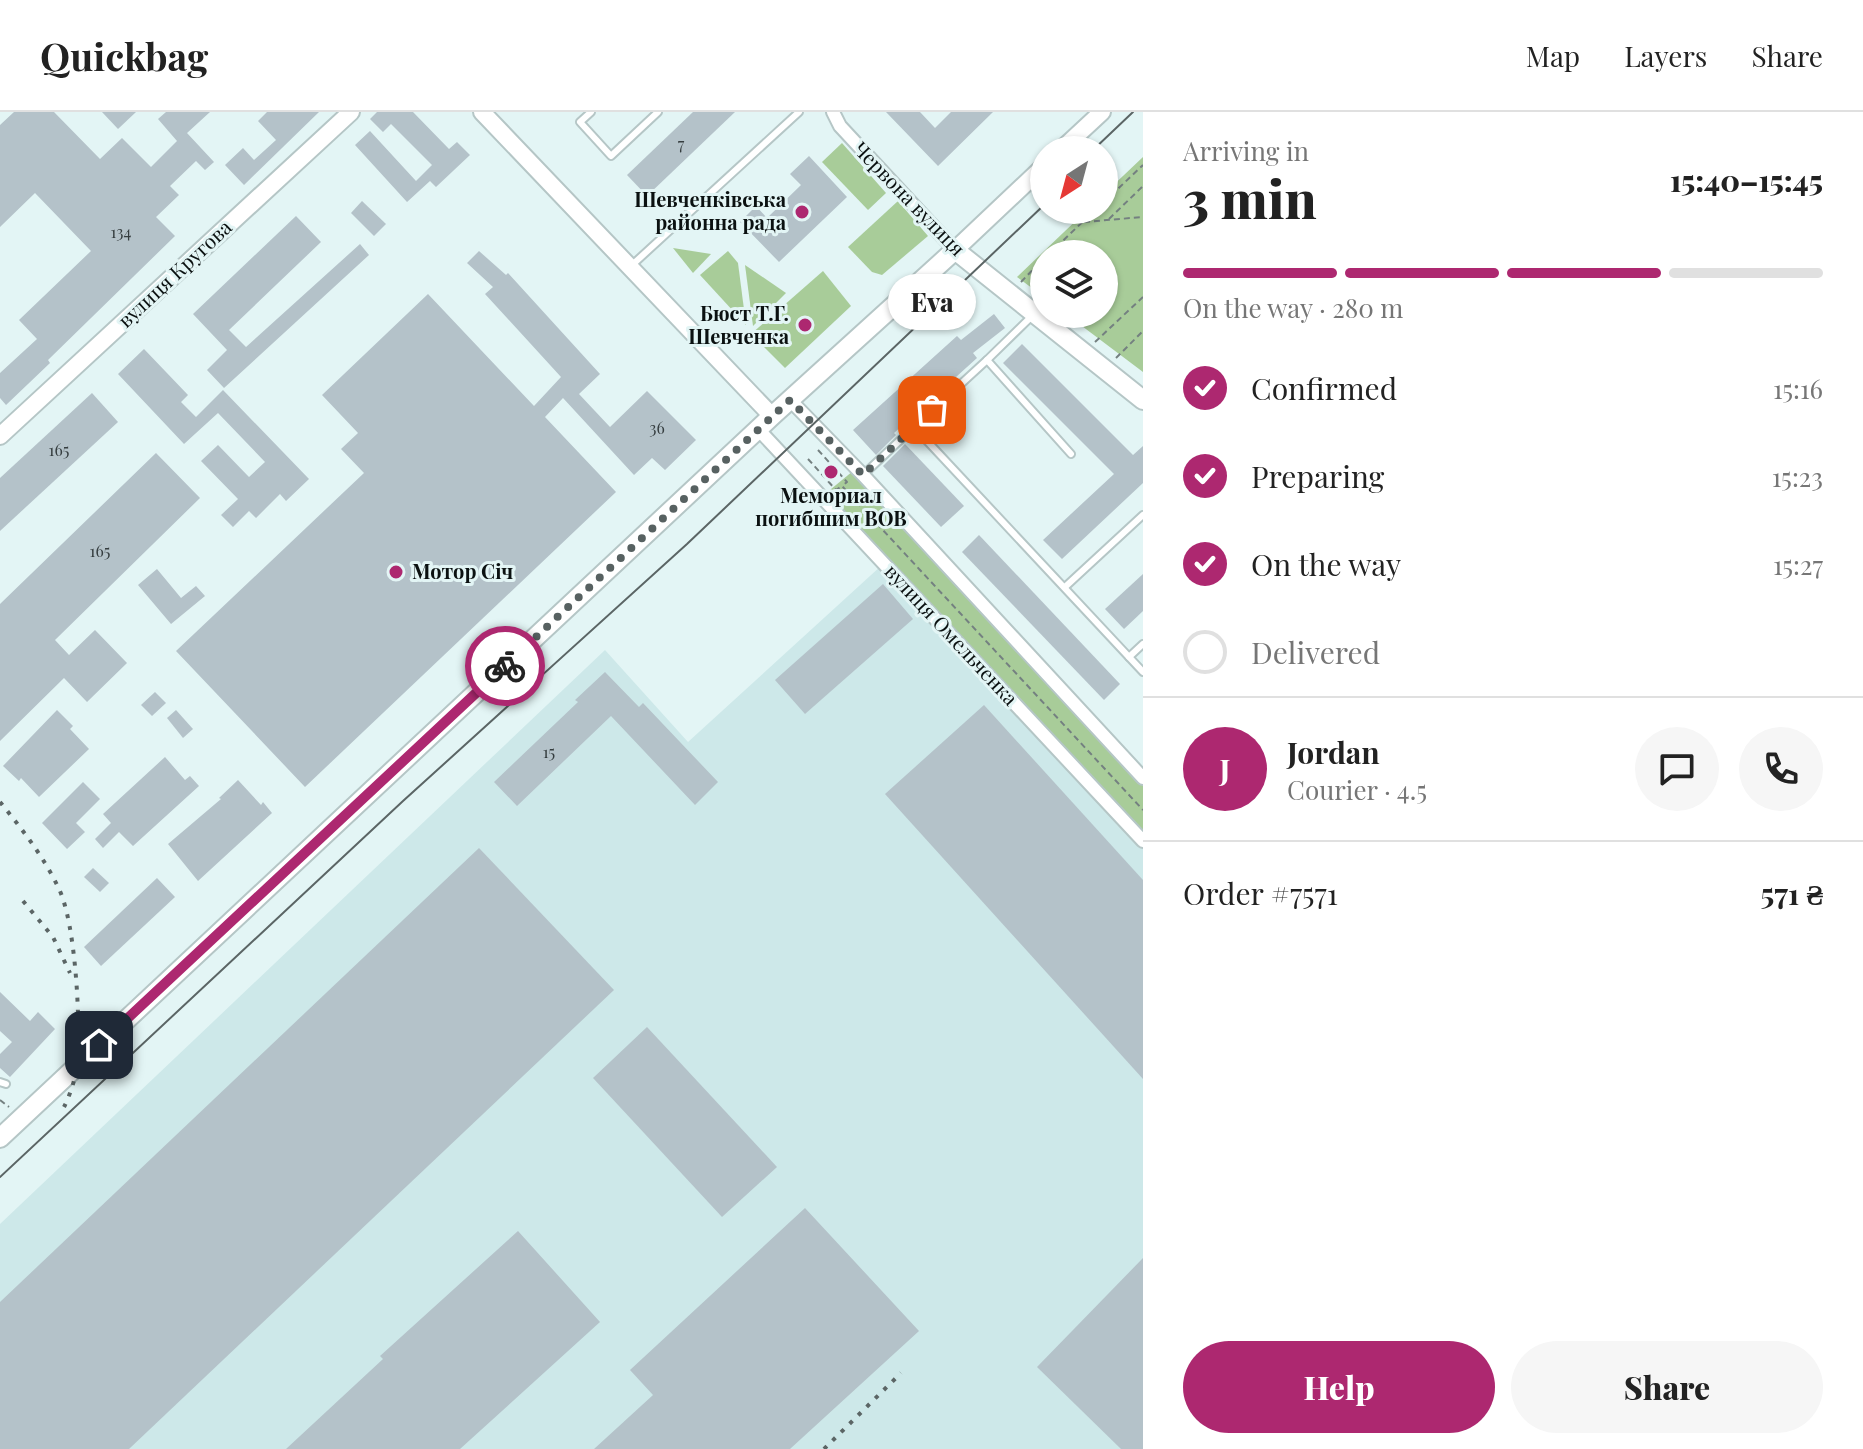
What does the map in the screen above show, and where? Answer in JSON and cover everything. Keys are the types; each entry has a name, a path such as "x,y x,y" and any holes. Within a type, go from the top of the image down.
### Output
{"main road":[{"name":"Червона вулиця","path":"955,250 1030,308"},
{"path":"0,1138 772,416 955,250"},
{"name":"Червона вулиця","path":"1054,328 1143,400"}],"street":[{"name":"вулиця Кругова","path":"0,436 351,112"},
{"path":"482,112 772,416"},
{"name":"Червона вулиця","path":"833,112 840,126 955,250"},
{"path":"1076,136 1102,112"},
{"path":"955,250 1030,179"},
{"path":"790,400 1143,778"},
{"name":"вулиця Омельченка","path":"759,430 1143,841"}],"lane":[{"path":"591,112 580,122 611,156 658,112"},
{"path":"629,267 799,112"},
{"path":"863,475 1030,319"},
{"path":"987,360 1071,454"},
{"path":"914,427 1143,672"},
{"path":"1065,587 1143,515"},
{"path":"1129,657 1143,644"}],"path":[{"path":"1118,189 1143,165"},
{"path":"1118,210 1143,186"},
{"path":"1118,219 1143,217"},
{"path":"1063,240 1080,224"},
{"path":"1020,281 1030,271"},
{"path":"1095,342 1143,297"},
{"path":"1115,359 1143,332"},
{"path":"808,459 836,490 847,482 818,450"},
{"path":"842,486 1143,810"},
{"path":"0,1100 14,1110"}],"shaded area":[{"path":"882,565 1143,846 1143,1449 0,1449 0,1224 605,650 688,742"}],"green space":[{"path":"842,143 886,193 868,210 822,162"},
{"path":"1143,157 1143,372 1085,328 1118,328 1118,240 1056,240 1072,224 1118,224 1118,181"},
{"path":"898,201 928,236 882,275 872,272 848,247"},
{"path":"673,248 711,254 693,273"},
{"path":"728,251 738,263 746,325 700,275"},
{"path":"745,265 786,293 753,326"},
{"path":"1030,265 1030,287 1017,277"},
{"path":"823,271 851,306 785,368 751,334"},
{"path":"853,471 1143,786 1143,833 825,494"}],"building":[{"path":"14,112 54,112 100,159 122,138 151,167 177,141 158,119 166,112 210,112 187,133 214,162 205,170 196,161 170,186 179,195 156,217 175,236 6,405 0,398 0,373 37,339 19,320 91,251 35,193 0,227 0,125"},
{"path":"102,112 136,112 118,129"},
{"path":"267,112 319,112 244,185 225,165 243,148 254,160 276,140 258,121"},
{"path":"377,112 413,112 449,149 457,142 470,155 436,187 430,181 407,202 355,145 370,131 416,181 432,165 391,124 383,132 370,119"},
{"path":"693,112 735,112 647,196 627,175"},
{"path":"886,112 920,112 935,128 951,112 993,112 938,166"},
{"name":"Шевченківська районна рада","path":"809,156 847,197 779,262 740,222 756,206 767,218 801,185 790,174"},
{"path":"362,201 386,224 374,236 351,213"},
{"path":"296,216 321,242 229,330 246,347 360,244 369,255 224,388 207,370 227,350 193,314"},
{"name":"Мотор Січ","path":"479,251 506,275 508,273 600,374 579,394 610,427 647,391 696,440 665,470 652,458 634,475 563,398 545,417 616,492 305,787 176,651 364,473 341,449 358,433 322,395 428,294 534,406 561,377 485,294 493,287 467,263"},
{"path":"994,314 1005,328 973,353 977,358 894,433 896,435 876,455 853,430 957,336 961,340"},
{"path":"1022,344 1133,455 1143,446 1143,483 1062,559 1043,540 1114,474 1003,363"},
{"path":"144,349 188,395 181,402 196,417 223,390 309,479 286,501 280,494 256,518 249,511 233,527 221,515 238,499 201,461 218,445 249,477 265,462 218,413 184,444 118,374"},
{"path":"92,393 118,422 0,531 0,478"},
{"path":"905,444 964,506 941,527 883,466"},
{"path":"156,453 200,498 55,640 69,655 95,630 127,663 87,702 64,678 0,741 0,604"},
{"path":"979,535 1120,684 1104,700 962,552"},
{"path":"157,569 181,598 196,586 205,596 171,624 138,585"},
{"path":"1143,574 1143,611 1124,629 1105,609"},
{"path":"883,584 913,619 805,714 775,680"},
{"path":"605,672 639,707 643,703 718,782 695,805 611,716 517,806 494,782"},
{"path":"155,692 166,703 152,716 141,705"},
{"path":"984,705 1143,880 1143,1079 885,794"},
{"path":"57,710 89,749 39,797 21,778 19,781 3,766"},
{"path":"176,710 193,729 183,738 167,718"},
{"path":"165,757 185,780 190,776 199,786 133,846 119,832 103,848 95,839 111,823 103,814"},
{"path":"238,780 272,813 198,881 168,844 221,799"},
{"path":"83,782 100,799 76,823 85,832 67,849 42,823"},
{"path":"479,848 614,990 129,1449 0,1449 0,1302"},
{"path":"93,868 109,883 100,892 84,877"},
{"path":"157,878 175,897 101,966 84,947"},
{"path":"0,992 30,1021 38,1012 55,1029 10,1077 0,1068 0,1054 12,1042 0,1031"},
{"path":"647,1027 777,1167 722,1217 593,1078"},
{"path":"805,1208 919,1331 790,1449 594,1449 653,1395 630,1370"},
{"path":"518,1231 600,1322 460,1449 286,1449 383,1359 380,1356"},
{"path":"1143,1258 1143,1449 1121,1449 1037,1367"}],"tram line":[{"path":"1108,136 1133,112"},
{"path":"0,1177 403,801 687,544 1030,218"}],"railway":[{"path":"0,802 53,877 70,926 78,1002 78,1049 75,1077 64,1107"},
{"path":"23,901 53,937 70,973"},
{"path":"824,1449 901,1373"}],"way so far":[{"path":"505,666 790,400 863,475 932,410"}],"place":[{"name":"Шевченківська районна рада","path":"802,212"},
{"name":"Бюст Т.Г. Шевченка","path":"805,325"},
{"name":"Eva","path":"932,410"},
{"name":"Мемориал погибшим ВОВ","path":"831,472"},
{"name":"Мотор Січ","path":"396,572"}],"route":[{"path":"99,1045 505,666"}]}
